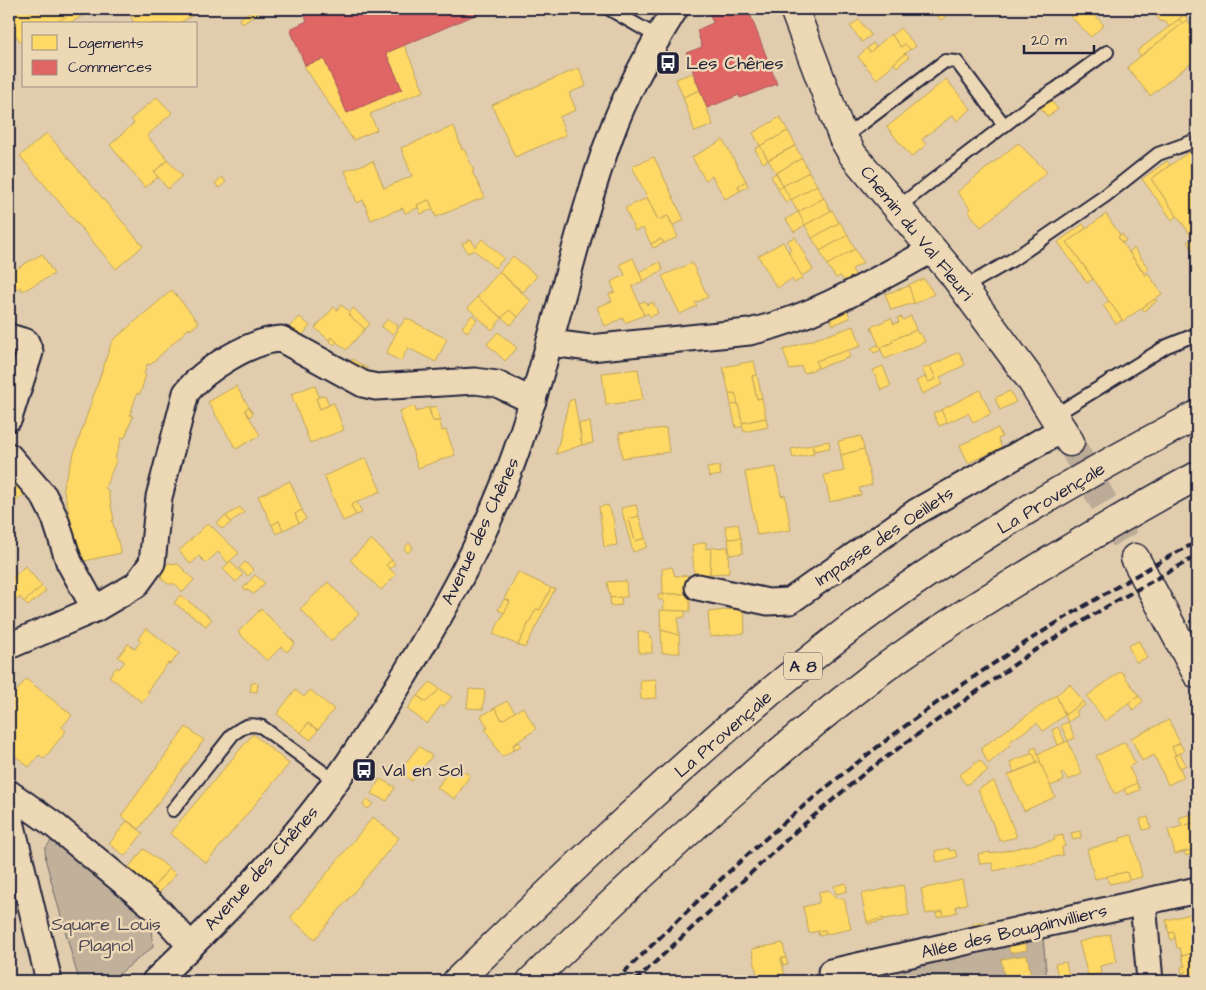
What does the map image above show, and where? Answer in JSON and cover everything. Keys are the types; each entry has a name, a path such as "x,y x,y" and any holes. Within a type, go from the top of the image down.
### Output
{"main road":[{"name":"Chemin du Val Fleuri","path":"794,9 842,138 861,166 963,288 1032,380 1062,429"},
{"name":"La Provençale","path":"457,981 554,887 683,768 756,703 846,631 931,572 1040,502 1197,415"},
{"path":"532,981 708,814 788,744 872,677 958,618 1072,547 1197,476"},
{"path":"1134,558 1197,674"}],"street":[{"name":"Avenue des Chênes","path":"155,981 267,866 315,809 382,715 466,568 516,454 551,343 581,225 609,138 658,37 675,9"},
{"path":"551,343 590,348 748,332 773,327 797,319 932,250"},
{"path":"9,337 26,342 30,352 9,418"},
{"path":"9,646 95,608 136,585 152,563 159,497 186,393 192,385 237,352 268,340 281,339 363,384 376,387 475,381 497,384 533,401"},
{"name":"Impasse des Oeillets","path":"698,587 768,602 790,601 916,512 1062,429"},
{"path":"9,456 44,496 55,518 69,562 95,608"},
{"path":"9,793 53,824 160,912 191,946"},
{"path":"9,813 49,981"},
{"name":"Allée des Bougainvilliers","path":"831,972 1197,890"},
{"path":"1143,903 1150,981"}],"lane":[{"path":"611,10 658,37"},
{"path":"897,208 1004,125 1106,52"},
{"path":"842,138 945,61 957,62 1004,125"},
{"path":"963,288 1020,255 1105,196 1158,154 1197,140"},
{"path":"1062,429 1167,346 1197,334"},
{"path":"173,810 233,734 244,726 252,724 262,727 335,781"}],"green space":[{"name":"Square Louis Plagnol","path":"53,838 150,920 153,947 110,981 79,981 46,862 45,849"},
{"path":"1043,937 1047,981 853,981"}],"building: Logements":[{"path":"9,9 28,9 30,12 35,9 78,10 57,22 22,22 22,42 15,34 9,38"},
{"path":"144,9 203,9 181,22 134,22 131,17"},
{"path":"254,9 259,13 242,24 239,19"},
{"path":"931,9 954,9 941,20"},
{"path":"1063,9 1089,9 1104,25 1091,37"},
{"path":"1161,9 1178,9 1176,10 1182,17 1169,27 1164,20 1161,22 1155,13"},
{"path":"1184,9 1187,20 1183,24 1179,19 1182,17 1176,10"},
{"path":"78,10 82,16 72,22 58,21"},
{"path":"1179,19 1183,24 1140,56 1137,51"},
{"path":"859,20 871,35 862,42 850,26"},
{"path":"1187,20 1197,33 1197,58 1150,96 1127,67"},
{"path":"900,28 916,46 911,50 905,44 901,47 892,35"},
{"path":"891,34 901,47 905,44 910,49 877,79 858,57 867,48 870,52"},
{"path":"12,36 15,41 9,44 9,38"},
{"path":"873,43 876,47 870,52 867,48"},
{"path":"404,45 424,91 370,114 377,130 353,140 304,66 324,59 347,113 402,89 386,53"},
{"path":"906,53 909,57 897,67 894,63"},
{"path":"579,68 586,86 569,93 576,110 559,117 566,135 515,157 492,105"},
{"path":"692,73 700,90 683,97 676,79"},
{"path":"946,79 971,109 957,121 953,115 922,139 926,145 911,157 887,127"},
{"path":"700,90 713,125 695,132 683,97"},
{"path":"157,97 172,113 147,136 168,160 154,172 158,177 145,188 110,145 134,123 131,119"},
{"path":"1049,98 1058,109 1048,117 1039,106"},
{"path":"780,117 788,131 760,146 753,133"},
{"path":"454,126 462,150 464,149 474,171 472,172 485,197 436,217 429,200 417,205 418,208 405,213 403,208 371,220 363,200 357,203 345,171 373,161 384,188 412,176 401,148"},
{"path":"788,131 796,145 768,160 760,146"},
{"path":"47,133 143,246 116,269 20,156"},
{"path":"723,140 746,181 738,186 740,191 725,199 712,176 705,180 692,157"},
{"path":"1018,143 1047,172 981,227 968,211 971,209 957,192"},
{"path":"760,146 768,160 763,163 755,149"},
{"path":"795,146 802,158 776,173 768,160"},
{"path":"1190,151 1197,162 1197,244 1151,179"},
{"path":"654,157 684,220 673,225 668,216 658,220 632,166"},
{"path":"802,158 809,172 783,186 776,173"},
{"path":"168,160 182,176 168,189 154,172"},
{"path":"1167,161 1170,165 1151,179 1177,216 1172,220 1142,179"},
{"path":"809,172 817,185 791,200 783,186"},
{"path":"776,173 783,186 778,189 771,176"},
{"path":"222,177 226,182 219,188 215,183"},
{"path":"746,181 748,186 740,191 738,186"},
{"path":"817,185 824,198 798,212 791,200"},
{"path":"783,186 791,200 786,203 778,189"},
{"path":"647,198 658,220 668,216 678,237 664,243 661,239 651,244 643,228 635,231 625,208"},
{"path":"824,198 831,211 805,225 798,212"},
{"path":"429,200 433,209 421,214 417,205"},
{"path":"832,210 839,223 812,238 805,225"},
{"path":"798,212 805,225 794,232 786,219"},
{"path":"1106,214 1120,235 1118,237 1145,275 1148,273 1162,294 1123,321 1067,242"},
{"path":"840,222 848,235 820,251 812,238"},
{"path":"1083,224 1086,228 1067,242 1093,279 1087,283 1058,242"},
{"path":"1122,234 1126,241 1122,243 1118,237"},
{"path":"848,235 855,249 827,265 820,251"},
{"path":"795,237 813,270 801,276 788,252 791,250 787,241"},
{"path":"1193,238 1197,244 1197,256 1187,242"},
{"path":"471,239 475,247 482,239 504,258 495,268 474,250 468,253 462,244"},
{"path":"661,239 664,243 653,248 651,244"},
{"path":"783,242 803,278 794,283 792,279 777,288 758,256"},
{"path":"1134,248 1149,269 1144,273 1129,252"},
{"path":"855,249 863,263 852,269 858,280 847,286 841,276 836,278 827,265"},
{"path":"42,254 54,274 23,291 20,287 11,293 9,273"},
{"path":"513,256 537,276 523,292 499,272"},
{"path":"633,258 643,281 632,286 644,315 625,323 623,318 605,326 597,307 612,301 609,294 615,292 611,282 625,275 620,264"},
{"path":"660,262 663,270 643,281 639,272"},
{"path":"692,263 708,297 695,303 697,306 680,314 662,276"},
{"path":"499,272 531,301 518,317 509,310 502,318 477,297"},
{"path":"924,279 934,294 914,304 908,285"},
{"path":"909,286 914,303 891,310 885,294"},
{"path":"172,290 199,323 190,330 189,328 150,365 147,364 144,374 146,375 140,394 137,393 130,415 133,416 125,438 122,437 115,458 117,459 105,488 108,490 114,520 112,520 121,553 80,562 63,486 112,341"},
{"path":"477,297 502,318 492,330 468,308"},
{"path":"1155,299 1157,301 1144,311 1142,308"},
{"path":"645,301 647,305 653,302 658,313 650,317 648,313 644,315 639,303"},
{"path":"1109,301 1122,320 1116,324 1103,305"},
{"path":"341,305 365,329 346,350 331,337 329,340 315,328 334,307 337,310"},
{"path":"353,308 370,324 365,329 348,314"},
{"path":"847,309 850,318 833,325 829,316"},
{"path":"509,310 518,317 511,325 502,318"},
{"path":"472,315 477,320 467,332 462,327"},
{"path":"911,316 916,330 892,340 893,342 880,348 871,327 891,318 894,324 899,322 897,318 902,317 903,320"},
{"path":"300,317 310,326 296,343 281,334"},
{"path":"406,318 447,339 436,362 408,348 401,361 386,354 398,329"},
{"path":"388,319 398,325 393,334 381,327"},
{"path":"854,326 861,346 816,361 818,368 804,373 801,366 790,370 783,350"},
{"path":"916,330 918,334 921,333 925,342 885,359 880,348 893,342 892,340"},
{"path":"498,332 517,348 505,361 487,344"},
{"path":"331,337 337,342 334,345 329,340"},
{"path":"878,345 881,350 874,353 871,348"},
{"path":"9,349 20,354 16,363 9,365"},
{"path":"848,350 850,357 818,368 816,361"},
{"path":"959,352 965,365 940,377 943,384 922,394 916,381 925,377 928,382 936,379 930,366"},
{"path":"352,359 368,369 365,374 348,364"},
{"path":"754,361 757,375 752,376 757,399 762,398 766,418 742,423 735,393 729,394 723,367"},
{"path":"883,366 891,386 881,390 873,370"},
{"path":"930,366 936,379 928,382 922,369"},
{"path":"638,369 643,400 606,405 602,373"},
{"path":"757,375 762,398 757,399 752,376"},
{"path":"315,385 319,397 316,398 320,409 334,403 344,430 310,443 291,394"},
{"path":"236,386 249,407 245,410 260,435 236,449 208,402"},
{"path":"980,390 991,414 973,422 968,413 947,423 941,410"},
{"path":"1010,391 1016,402 1000,410 995,398"},
{"path":"735,393 738,404 731,405 729,394"},
{"path":"325,395 329,405 320,409 316,398"},
{"path":"574,399 582,445 556,454 569,401"},
{"path":"738,404 743,426 736,428 731,405"},
{"path":"415,406 416,412 428,407 433,421 440,421 442,431 446,430 455,455 418,468 399,411"},
{"path":"436,406 440,421 433,421 429,408"},
{"path":"249,407 253,414 249,417 245,410"},
{"path":"941,410 947,423 939,426 933,413"},
{"path":"766,418 768,427 744,432 742,423"},
{"path":"590,422 593,443 582,445 579,423"},
{"path":"666,428 669,452 622,458 619,433"},
{"path":"998,428 1002,437 998,439 1002,448 968,463 960,445"},
{"path":"861,436 864,449 841,455 838,441"},
{"path":"829,441 830,448 814,451 812,444"},
{"path":"812,445 814,454 793,458 791,449"},
{"path":"864,449 872,485 859,488 861,495 830,502 824,475 844,471 841,455"},
{"path":"366,458 381,491 351,505 356,515 343,521 324,476"},
{"path":"719,466 721,475 709,477 707,468"},
{"path":"776,467 781,496 785,495 791,530 757,535 745,472"},
{"path":"9,468 28,491 9,507"},
{"path":"290,481 302,510 295,514 299,523 283,530 279,521 272,525 258,496"},
{"path":"357,502 362,513 356,515 351,505"},
{"path":"608,505 613,517 617,545 604,547 599,507"},
{"path":"636,505 639,516 629,519 635,541 645,538 647,547 633,552 621,508"},
{"path":"240,507 244,513 230,522 226,516"},
{"path":"302,510 306,519 299,523 295,514"},
{"path":"226,516 231,523 222,529 216,523"},
{"path":"639,516 645,538 635,541 629,519"},
{"path":"279,521 283,530 276,534 272,525"},
{"path":"208,523 239,553 228,563 218,552 206,563 199,556 191,564 179,551"},
{"path":"738,524 741,538 728,539 725,526"},
{"path":"741,538 743,553 730,555 728,539"},
{"path":"371,539 392,560 386,565 396,575 381,590 350,560"},
{"path":"706,542 706,549 711,548 710,574 694,575 692,545"},
{"path":"409,543 413,547 408,553 404,549"},
{"path":"728,547 729,573 710,574 711,548"},
{"path":"392,560 395,564 390,569 386,565"},
{"path":"230,561 243,575 236,582 223,569"},
{"path":"245,562 254,570 248,576 239,568"},
{"path":"168,563 178,564 194,580 183,592 175,584 168,584 162,579 161,572"},
{"path":"25,566 42,586 24,602 20,597 9,606 9,581"},
{"path":"672,567 675,576 688,575 690,594 663,594 662,569"},
{"path":"518,572 551,588 540,610 536,609 518,645 493,634 510,601 504,599"},
{"path":"255,575 265,583 254,594 243,588"},
{"path":"626,581 627,597 610,598 607,582"},
{"path":"328,582 359,614 331,641 300,609"},
{"path":"42,586 46,591 28,606 24,602"},
{"path":"551,588 555,589 525,648 518,645 536,609 540,610"},
{"path":"663,594 664,600 659,600 658,595"},
{"path":"663,594 690,594 690,611 664,611"},
{"path":"180,595 212,619 206,626 174,603"},
{"path":"621,597 622,605 611,606 610,598"},
{"path":"504,599 510,601 504,613 498,610"},
{"path":"744,608 745,633 710,637 708,612"},
{"path":"261,609 295,643 287,652 281,647 267,661 238,632"},
{"path":"660,610 685,611 685,617 678,618 679,635 661,630"},
{"path":"146,628 179,653 171,664 168,663 147,691 150,692 142,702 109,676 117,667 119,669 125,662 118,657 128,644 135,649 141,641 138,639"},
{"path":"661,630 679,635 680,653 662,653"},
{"path":"638,631 649,634 650,638 652,638 652,653 639,653"},
{"path":"1139,641 1147,658 1136,662 1128,646"},
{"path":"1121,671 1139,696 1105,721 1087,696"},
{"path":"26,679 72,715 62,727 66,731 44,759 39,755 29,767 9,751 9,694 12,697"},
{"path":"656,679 657,698 641,699 640,680"},
{"path":"252,682 258,683 257,692 250,691"},
{"path":"430,682 440,689 426,702 418,696"},
{"path":"1070,684 1083,702 1065,715 1056,695"},
{"path":"440,689 452,697 443,707 441,705 427,724 407,709 417,696 426,702"},
{"path":"469,689 485,690 483,709 467,708"},
{"path":"295,690 304,697 310,690 334,709 318,730 308,723 301,733 277,714"},
{"path":"1056,695 1065,715 1043,731 1037,723 1009,742 1010,745 988,764 981,748"},
{"path":"1139,696 1143,701 1133,710 1128,703"},
{"path":"507,701 515,712 502,720 495,708"},
{"path":"1083,702 1085,705 1076,711 1078,715 1068,722 1065,715"},
{"path":"523,707 536,729 513,745 515,749 502,757 485,729 488,728 481,716 495,708 502,720"},
{"path":"1169,720 1180,743 1172,747 1184,777 1168,785 1154,755 1142,761 1131,738"},
{"path":"1068,722 1075,738 1068,741 1061,725"},
{"path":"308,723 318,730 311,740 301,733"},
{"path":"186,727 204,740 139,829 121,816"},
{"path":"1058,727 1065,742 1058,745 1052,730"},
{"path":"253,734 289,764 206,863 170,833"},
{"path":"1068,741 1082,774 1068,780 1064,773 1061,774 1064,781 1050,786 1037,754"},
{"path":"519,742 521,746 515,749 513,745"},
{"path":"1125,742 1135,763 1129,767 1137,783 1115,794 1096,756"},
{"path":"1180,743 1184,751 1176,755 1172,747"},
{"path":"419,746 432,756 412,781 399,771"},
{"path":"1036,747 1040,762 1037,763 1030,750"},
{"path":"1033,753 1037,763 1014,772 1010,762"},
{"path":"1180,753 1186,765 1180,768 1174,756"},
{"path":"980,760 988,771 966,785 959,775"},
{"path":"1040,762 1055,797 1024,811 1008,775"},
{"path":"452,765 470,775 455,799 437,788"},
{"path":"380,779 395,787 387,801 371,794"},
{"path":"994,781 1017,837 1000,841 978,789"},
{"path":"1137,783 1140,790 1127,795 1124,789"},
{"path":"368,799 373,804 368,809 363,805"},
{"path":"1194,813 1197,822 1182,826 1179,818"},
{"path":"373,817 399,838 315,939 290,918"},
{"path":"1148,817 1151,828 1143,830 1140,819"},
{"path":"127,821 143,833 125,856 109,844"},
{"path":"1197,822 1197,853 1192,854 1191,850 1175,854 1168,830"},
{"path":"1080,831 1081,838 1073,840 1071,833"},
{"path":"1063,835 1065,846 1062,847 1063,855 994,871 992,863 980,864 978,854 990,852 990,854 1055,840 1054,837"},
{"path":"1132,835 1142,877 1129,880 1127,872 1095,879 1087,849 1120,841 1120,838"},
{"path":"949,848 949,851 955,850 957,857 937,862 935,851"},
{"path":"144,849 169,868 153,888 128,868"},
{"path":"1191,850 1192,854 1186,856 1184,852"},
{"path":"169,868 176,874 159,893 153,888"},
{"path":"1127,872 1129,880 1109,884 1107,876"},
{"path":"962,880 967,904 956,906 957,912 943,916 943,911 926,914 921,889"},
{"path":"846,883 847,891 836,894 834,886"},
{"path":"903,885 909,915 867,922 861,894"},
{"path":"828,890 838,899 844,898 851,929 827,934 825,930 809,933 803,907 819,903 819,892"},
{"path":"943,911 943,916 937,917 936,913"},
{"path":"1195,913 1197,952 1182,956 1180,948 1177,948 1174,932 1169,933 1166,920"},
{"path":"883,918 883,921 868,924 867,922"},
{"path":"984,921 985,928 974,930 973,923"},
{"path":"825,930 827,934 819,936 818,931"},
{"path":"1174,932 1175,938 1171,940 1169,933"},
{"path":"1110,934 1117,962 1100,966 1101,974 1088,976 1079,942"},
{"path":"1025,940 1027,950 1010,953 1008,943"},
{"path":"783,943 786,958 781,958 786,981 747,981 758,979 752,949"},
{"path":"1197,952 1197,981 1184,981 1182,973 1186,972 1182,956"},
{"path":"1027,955 1032,981 1005,981 1001,959"},
{"path":"781,958 786,958 788,964 783,965"},
{"path":"1066,962 1070,981 1059,981 1055,964"},
{"path":"1185,965 1186,972 1182,973 1181,967"}],"building: Commerces":[{"path":"302,9 489,9 386,53 402,89 347,113 324,59 305,65 290,29 307,21"},
{"path":"708,9 748,9 777,84 740,98 739,95 707,108 686,53 702,47 697,30 713,23"}],"tunnel":[{"path":"1070,442 1135,558"}],"railway":[{"path":"615,981 764,840 821,791 894,734 969,680 1046,629 1197,542"},
{"path":"635,981 796,831 867,771 1029,654 1111,604 1197,556"}],"place":[{"name":"Les Chênes","path":"668,63"},
{"name":"Val en Sol","path":"364,770"}]}
